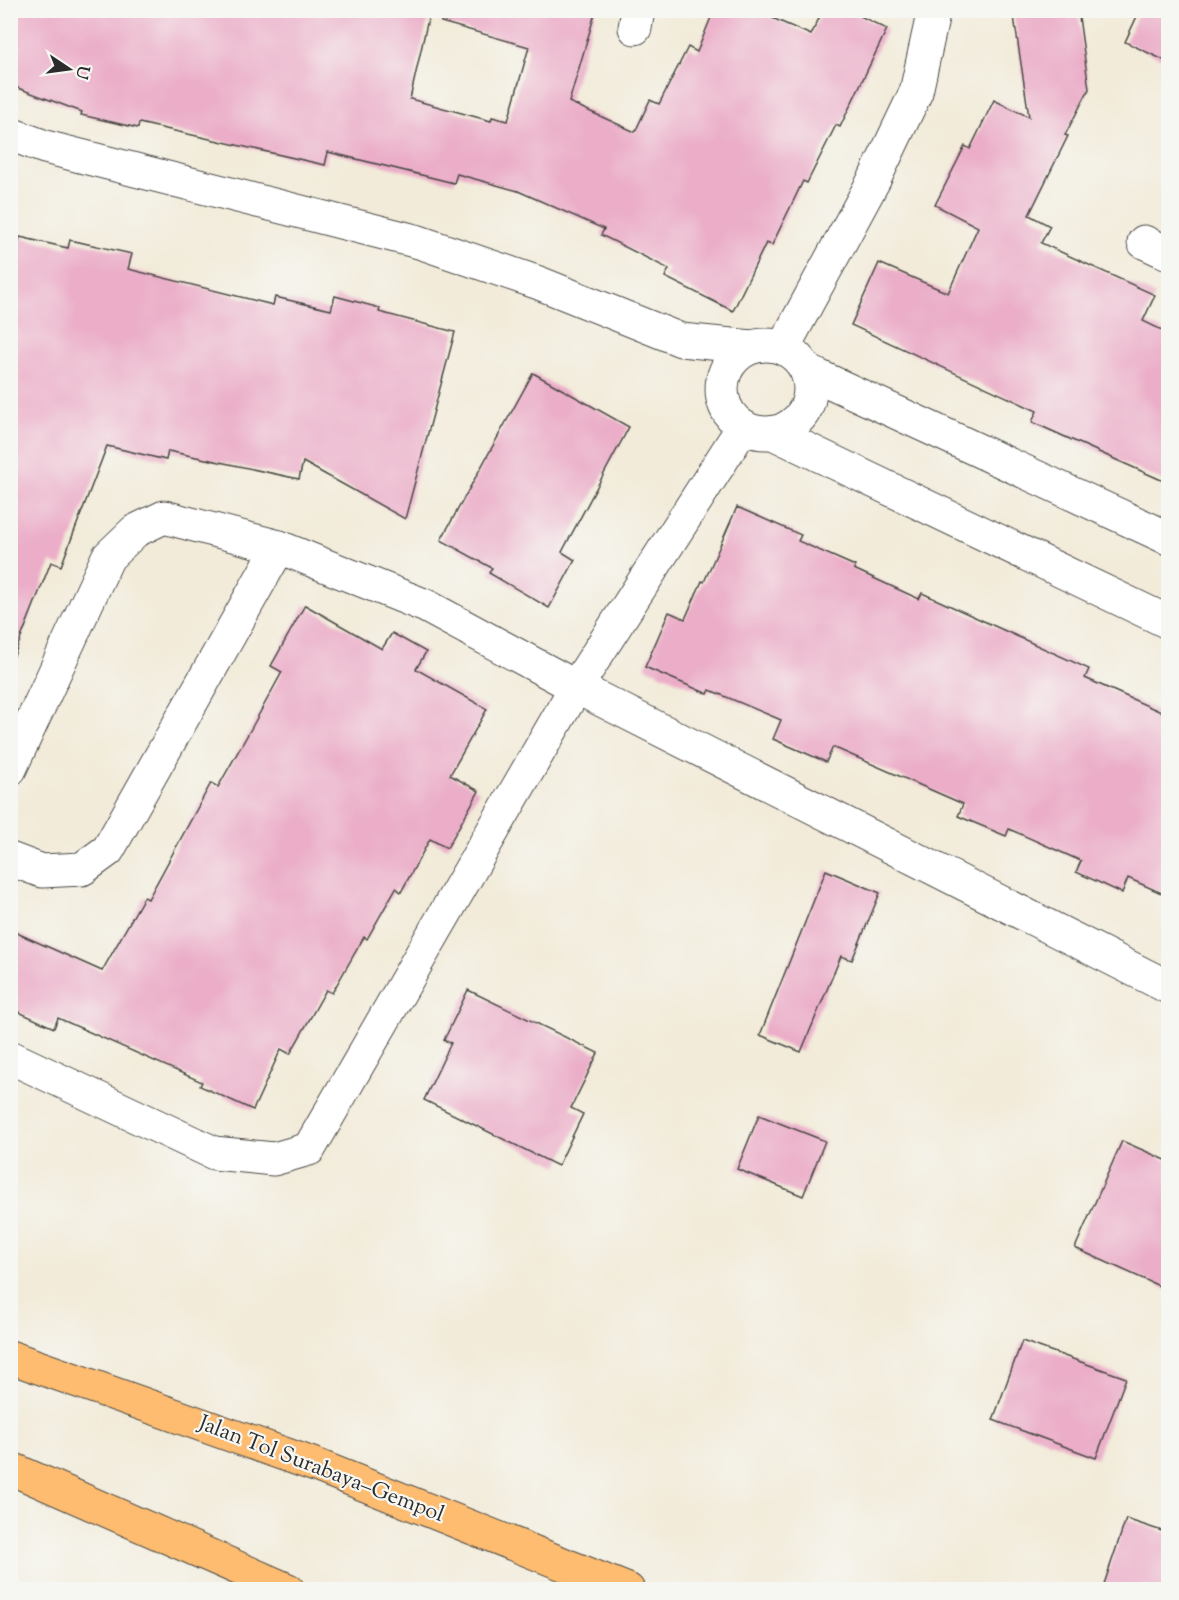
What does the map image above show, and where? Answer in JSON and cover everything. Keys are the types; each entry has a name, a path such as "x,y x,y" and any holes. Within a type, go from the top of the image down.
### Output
{"highway":[{"name":"Jalan Tol Surabaya–Gempol","path":"10,1357 318,1466 628,1590"},
{"path":"10,1468 288,1590"}],"street":[{"path":"10,134 45,147 419,242 539,283 681,340 767,347 797,357 807,371 810,387 808,402 800,417 788,427 746,421 722,385 727,369 737,356 767,347 874,180 916,92 934,10"},
{"path":"681,340 746,421 1168,622"},
{"path":"807,371 1168,538"},
{"path":"10,1058 214,1152 274,1159 309,1149 576,687 746,421"},
{"path":"10,769 108,557 135,531 164,517 279,547 426,606 576,687 1168,987"},
{"path":"10,859 42,871 82,869 108,850 279,547"}],"building":[{"path":"10,10 430,10 410,99 491,121 492,117 508,121 529,47 441,22 442,10 596,10 569,102 635,132 650,100 659,104 688,47 697,52 714,10 754,10 811,35 823,10 848,10 887,29 840,127 836,125 807,183 803,181 772,245 766,243 733,311 665,277 669,269 601,235 604,229 518,191 457,174 454,183 328,152 325,165 139,123 138,128 81,115 82,112 10,85"},
{"path":"1013,10 1078,10 1089,89 1065,135 1068,136 1029,215 1050,226 1041,243 1155,295 1143,321 1168,333 1168,483 1032,422 1037,411 851,325 879,263 948,293 978,227 935,205 965,146 970,149 994,100 1029,117"},
{"path":"1140,10 1168,10 1168,62 1125,42"},
{"path":"20,237 68,248 70,240 132,254 128,269 273,305 275,297 331,310 335,296 380,308 379,312 455,332 405,519 303,462 299,479 168,451 166,460 107,446 61,566 51,562 13,658 10,657 10,276"},
{"path":"533,373 629,427 562,552 575,560 549,608 489,573 492,568 441,540"},
{"path":"737,507 801,535 798,541 855,566 854,569 919,599 922,593 1089,669 1085,678 1168,715 1168,896 1128,878 1122,893 1076,872 1081,861 1009,829 1006,836 958,816 963,804 833,747 826,762 773,739 781,720 710,690 708,694 645,667 669,612 685,619"},
{"path":"305,605 382,649 392,633 426,652 416,669 487,709 450,775 479,791 447,848 430,839 401,892 396,888 367,939 364,937 332,993 326,990 290,1054 281,1049 253,1110 200,1086 202,1082 58,1018 54,1028 10,1008 10,930 102,971 144,897 148,899 211,783 218,787 252,727 282,672 271,666"},
{"path":"826,870 880,893 852,960 841,956 801,1052 760,1035"},
{"path":"468,990 598,1053 571,1108 583,1114 558,1166 424,1100 451,1043 444,1040"},
{"path":"759,1115 825,1141 803,1196 737,1169"},
{"path":"1122,1141 1168,1161 1168,1290 1075,1248"},
{"path":"1022,1341 1126,1378 1096,1458 993,1420"},
{"path":"1126,1519 1168,1533 1168,1590 1102,1590"}]}
